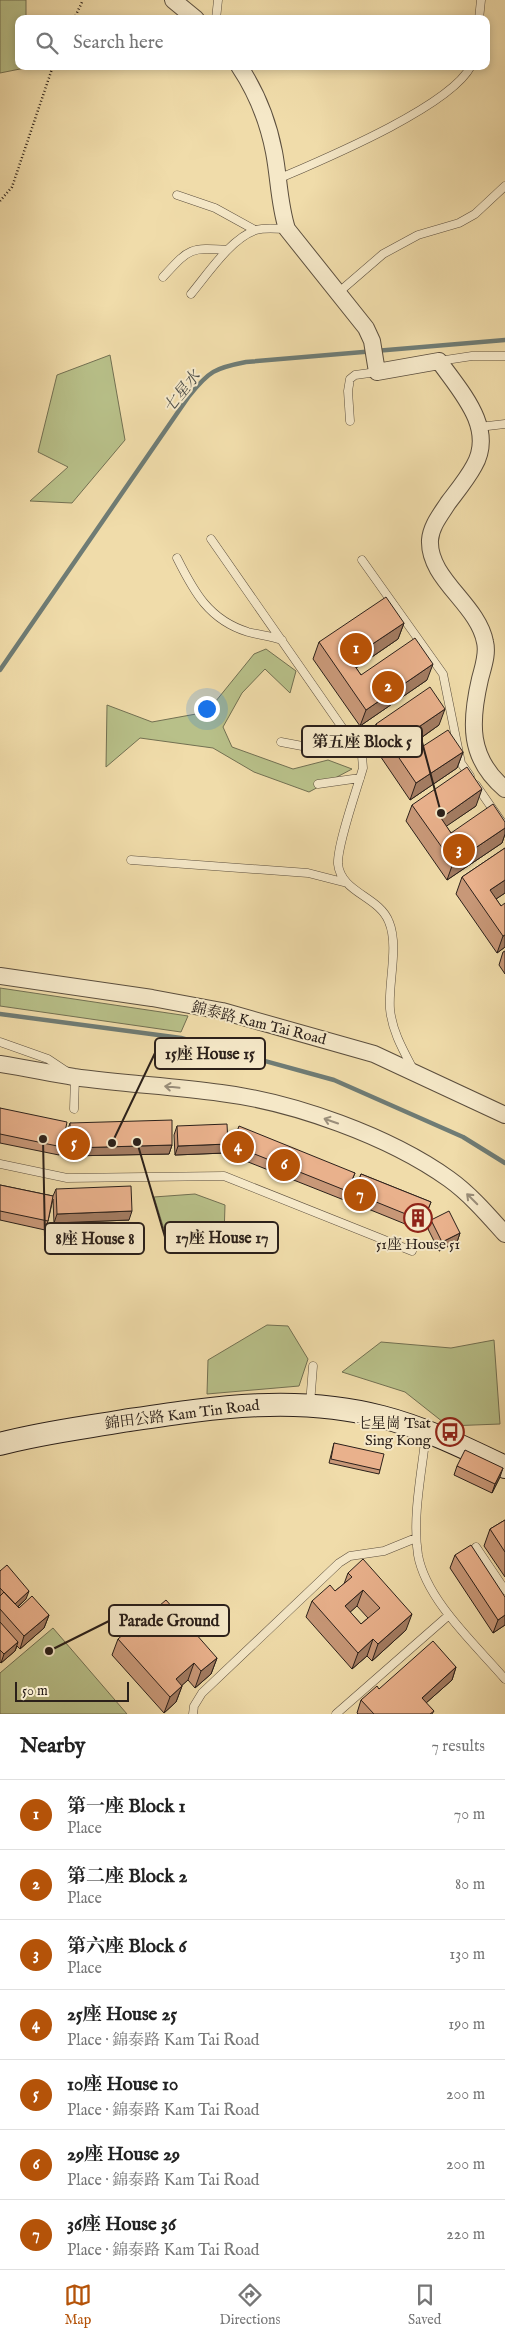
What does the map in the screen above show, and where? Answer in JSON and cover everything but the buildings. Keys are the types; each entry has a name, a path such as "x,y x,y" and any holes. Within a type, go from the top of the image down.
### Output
{"main road":[{"name":"錦田公路 Kam Tin Road","path":"0,1444 48,1433 206,1408 256,1404 310,1405 381,1416 427,1431 505,1467"}],"street":[{"path":"173,0 191,15"},
{"path":"241,70 258,97 266,121 278,179 282,212 287,229 366,328 372,341 377,372 439,361 471,408 480,427 481,444 475,465 435,522 430,546 436,566 476,619 485,640 487,650 473,708 473,732 487,771 505,789"},
{"name":"錦泰路 Kam Tai Road","path":"0,976 152,998 222,1011 374,1054 505,1114"},
{"path":"0,1064 75,1077 223,1093 294,1109 334,1122 389,1144 449,1179 467,1193 505,1234"}],"lane":[{"path":"216,15 218,0"},
{"path":"479,15 481,0"},
{"path":"278,179 341,152 435,102 458,83 468,70"},
{"path":"339,292 367,266 390,249 418,235 459,223 474,214 505,186"},
{"path":"177,195 215,208 256,230"},
{"path":"191,294 227,250 247,234 256,230 287,229"},
{"path":"163,276 191,250 204,248 227,250"},
{"path":"439,361 472,356 505,356"},
{"path":"350,421 349,381 355,375 377,372"},
{"path":"480,427 505,424"},
{"path":"211,539 362,756 363,768 338,854 339,870 347,884"},
{"path":"177,558 194,592 214,615 229,625 248,632 282,640"},
{"path":"362,560 443,674 461,763 505,827"},
{"path":"281,742 318,749 354,744"},
{"path":"318,784 360,778"},
{"path":"132,860 308,873 347,884 381,909 389,922 392,938 390,1008 392,1021 396,1036 415,1073"},
{"path":"0,1042 48,1059 75,1077 74,1108"},
{"path":"0,1164 67,1178 224,1176 412,1251"},
{"path":"310,1405 313,1366"},
{"path":"427,1431 416,1538 421,1568 427,1582 449,1615 505,1679"},
{"path":"193,1714 194,1706 202,1693 339,1563 350,1556 384,1551 416,1538"},
{"path":"476,1547 505,1590"},
{"path":"336,1714 449,1615"}],"path":[{"path":"76,15 83,0"},
{"path":"0,201 12,187 51,70"}],"green space":[{"path":"0,0 26,0 26,15 15,15 15,70 0,73"},
{"path":"110,355 125,440 72,503 30,501 68,467 38,452 57,375"},
{"path":"266,649 296,671 290,693 265,669 242,693 223,727 232,747 293,769 328,760 352,769 309,792 254,772 213,748 140,738 106,767 107,705 152,722 207,712 254,654"},
{"path":"0,988 188,1016 181,1032 0,1006"},
{"path":"195,1194 225,1205 224,1237 168,1242 154,1197"},
{"path":"267,1325 288,1326 308,1359 299,1386 207,1394 208,1360"},
{"path":"494,1340 500,1424 448,1426 405,1392 342,1372 381,1342 451,1348"},
{"path":"53,1628 127,1714 0,1714 0,1673"}],"waterway":[{"name":"七星水","path":"0,670 189,396 213,372 227,366 246,362 505,340"},
{"path":"0,1014 181,1038 334,1080 463,1137 505,1163"}],"place":[{"name":"第一座 Block 1","path":"356,649"},
{"name":"第二座 Block 2","path":"388,687"},
{"name":"第五座 Block 5","path":"441,813"},
{"name":"第六座 Block 6","path":"459,850"},
{"name":"8座 House 8","path":"43,1139"},
{"name":"17座 House 17","path":"137,1142"},
{"name":"15座 House 15","path":"112,1143"},
{"name":"10座 House 10","path":"74,1144"},
{"name":"25座 House 25","path":"238,1147"},
{"name":"29座 House 29","path":"284,1165"},
{"name":"36座 House 36","path":"360,1195"},
{"name":"51座 House 51","path":"418,1218"},
{"name":"七星崗 Tsat Sing Kong","path":"450,1432"},
{"name":"Parade Ground","path":"49,1651"}]}
